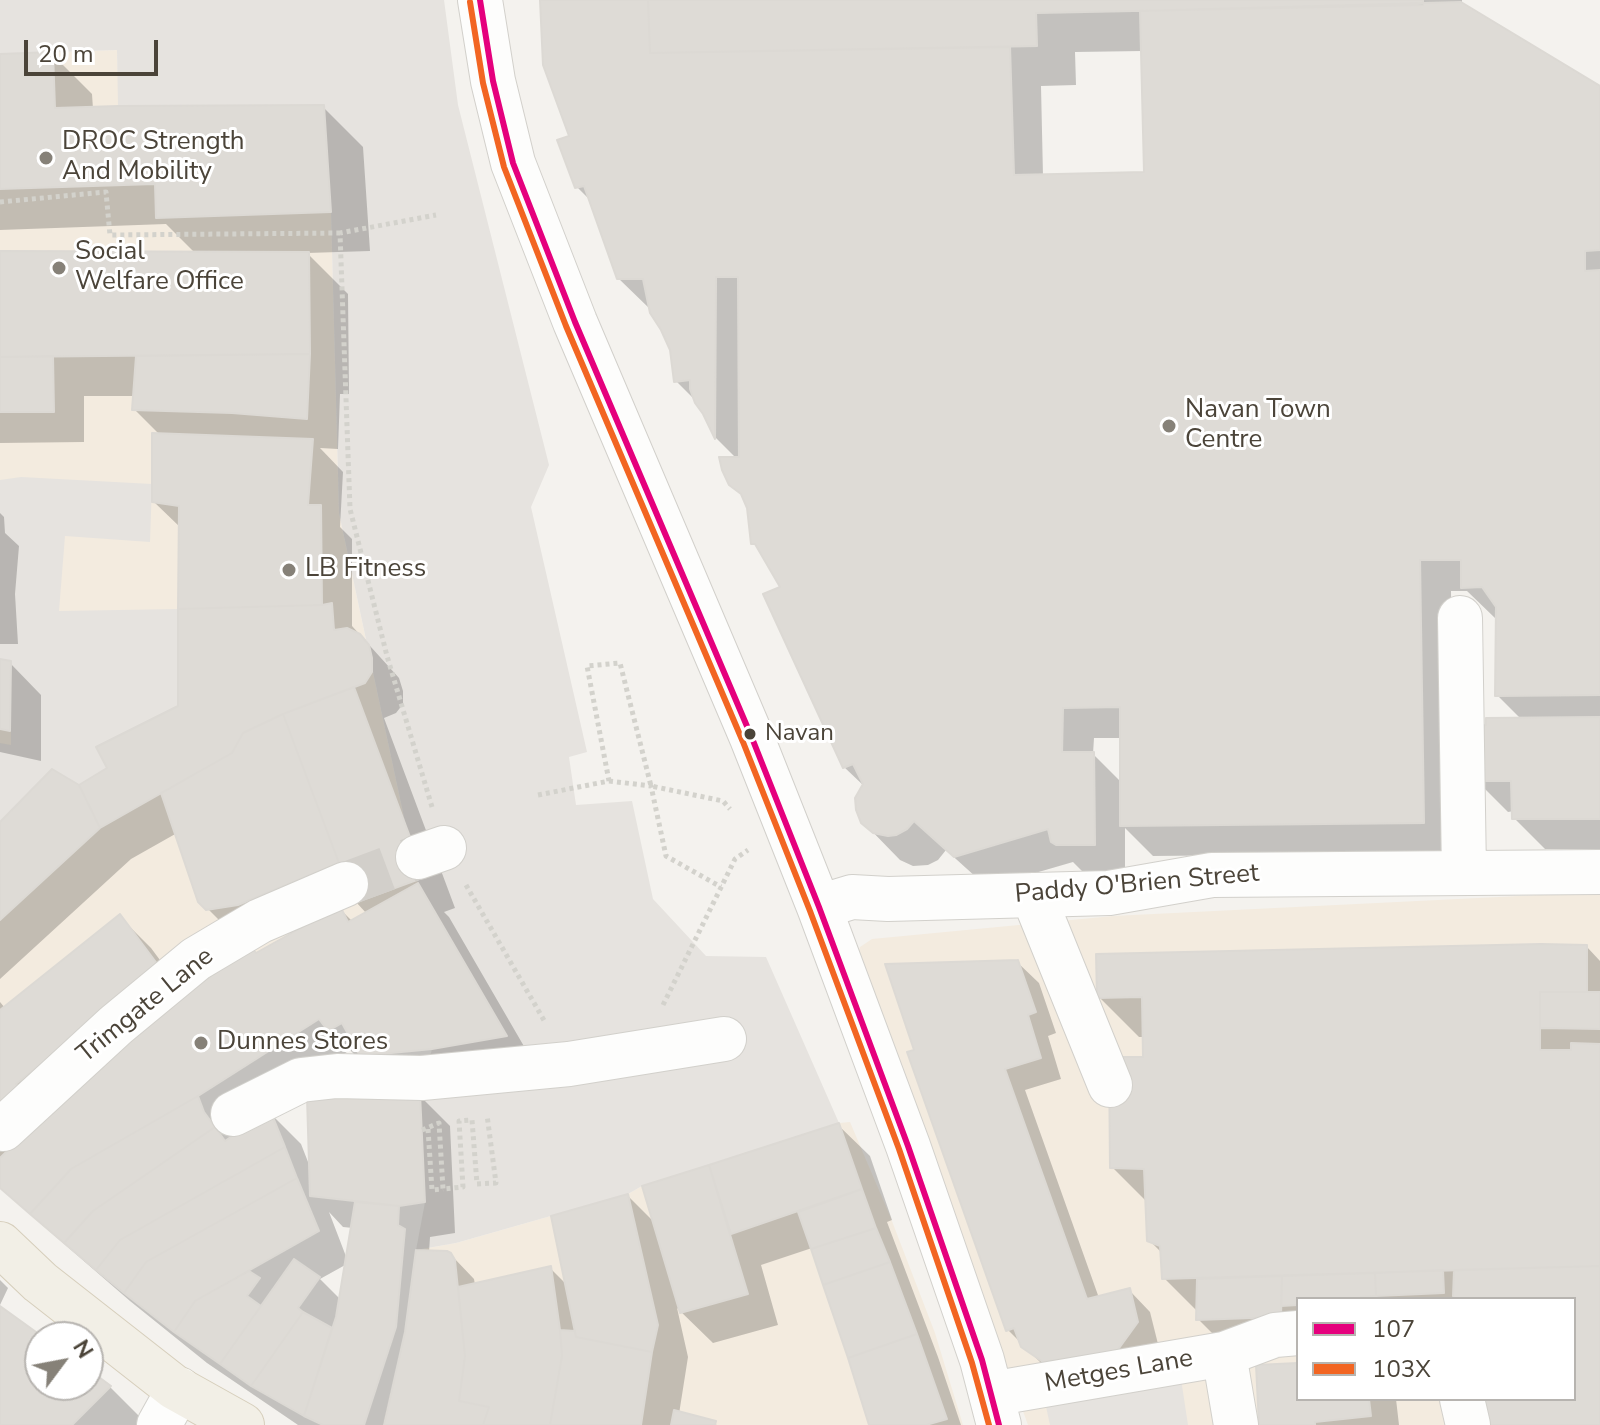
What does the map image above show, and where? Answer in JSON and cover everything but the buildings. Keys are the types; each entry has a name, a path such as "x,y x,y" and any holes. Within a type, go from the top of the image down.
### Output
{"main road":[{"path":"0,1244 169,1407 242,1425"}],"street":[{"path":"480,0 493,81 513,163 575,322 752,738 819,907 913,1160 982,1360 995,1410"},
{"path":"1460,618 1464,873"},
{"name":"Paddy O'Brien Street","path":"819,907 852,897 888,899 1109,893 1212,875 1600,872"},
{"name":"Trimgate Lane","path":"3,1129 116,1025 196,959 260,921 346,884"},
{"path":"1033,895 1110,1085"},
{"path":"233,1114 301,1080 337,1076 422,1078 569,1064 724,1039"},
{"path":"1224,1354 1275,1335 1296,1333"},
{"name":"Metges Lane","path":"995,1410 1224,1354 1236,1425"},
{"path":"1462,1401 1468,1425"}],"path":[{"path":"0,202 106,192 110,235 340,233 436,215"},
{"path":"340,233 350,509 431,852 569,1064"},
{"path":"609,781 587,666 620,663 666,856 721,887"},
{"path":"538,795 609,781 723,801 733,811"},
{"path":"639,1052 735,859 785,822"},
{"path":"443,1189 439,1123 425,1130 432,1190 443,1189 463,1187 477,1184 496,1183 483,1072"},
{"path":"463,1187 459,1121 472,1120 477,1184"}],"shaded area":[{"path":"0,0 444,0 458,105 549,465 531,507 587,752 569,757 576,805 632,801 653,899 706,956 766,957 839,1123 642,1186 628,1194 456,1243 416,1250 425,1202 420,1093 432,1049 507,1036 418,883 339,513 331,212 324,106 118,106 117,50 0,54"},
{"path":"117,50 119,106 324,105 331,212 339,513 418,883 348,922 339,906 256,953 251,948 136,1027 0,1158 0,54"},
{"path":"21,477 152,484 150,542 65,536 59,611 178,609 178,706 97,748 107,768 79,785 0,822 0,743 11,745 11,662 0,659 0,480"},
{"path":"1600,892 1600,1425 1028,1425 857,954 860,947 872,939 1113,916"},
{"path":"850,1122 935,1333 963,1425 383,1425 405,1332 416,1250 456,1243 628,1194 642,1186"},
{"path":"1181,1379 1188,1425 1050,1425 1045,1402"}],"tunnel":[{"path":"346,884 418,857"}],"transit line":[{"name":"107","path":"480,0 493,81 513,163 575,322 752,738 819,907 908,1146 982,1360 999,1425"},
{"name":"103X","path":"470,2 483,83 504,167 566,326 743,742 810,911 899,1149 972,1363 989,1425"}],"place":[{"name":"DROC Strength And Mobility","path":"46,158"},
{"name":"Social Welfare Office","path":"59,268"},
{"name":"Navan Town Centre","path":"1169,426"},
{"name":"LB Fitness","path":"289,570"},
{"name":"Navan","path":"750,734"},
{"name":"Dunnes Stores","path":"201,1043"}]}
